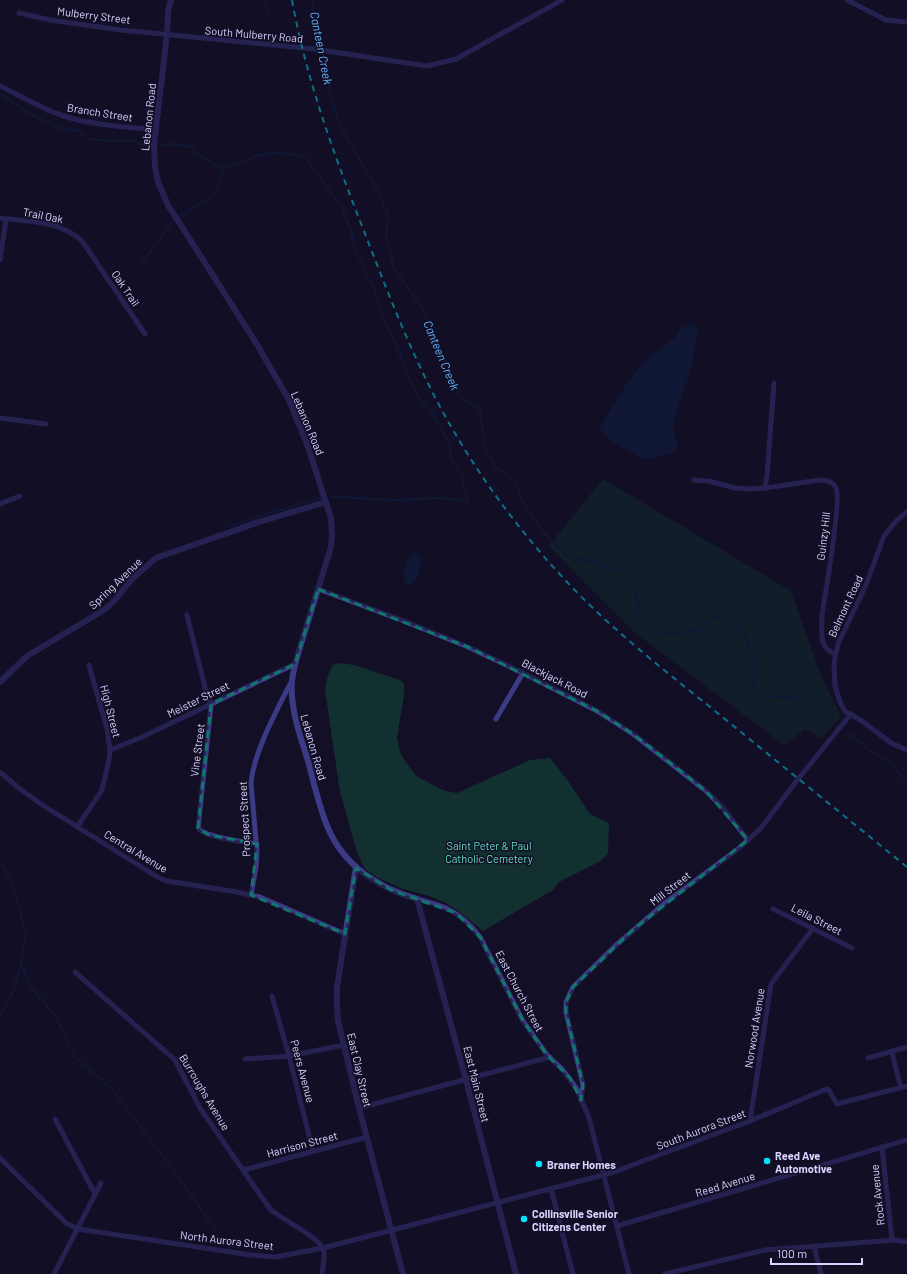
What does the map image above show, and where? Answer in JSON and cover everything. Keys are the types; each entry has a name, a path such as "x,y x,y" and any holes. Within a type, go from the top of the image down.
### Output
{"street":[{"name":"Lebanon Road","path":"171,0 168,11 167,35 154,145 155,167 162,194 168,205 274,372 289,400 301,428 331,518 331,547 295,664 292,700 294,714 325,821 339,849 356,867"},
{"name":"South Mulberry Road","path":"167,35 314,49 427,66 456,59 562,0"},
{"path":"847,0 886,20 907,22"},
{"name":"Mulberry Street","path":"19,13 50,20 167,35"},
{"name":"Branch Street","path":"0,86 43,108 69,118 156,130"},
{"name":"Trail Oak","path":"0,218 51,224 62,227 76,235 90,253"},
{"path":"0,260 6,218"},
{"name":"Oak Trail","path":"90,253 145,334"},
{"path":"765,488 774,383"},
{"path":"0,418 46,424"},
{"name":"Guinzy Hill","path":"694,480 709,481 735,488 765,488 820,480 830,481 836,488 836,517 822,615 824,645 827,650 835,654"},
{"path":"0,504 20,496"},
{"name":"Spring Avenue","path":"0,682 27,656 94,618 113,602 133,578 156,558 259,522 326,502"},
{"name":"Belmont Road","path":"907,512 898,519 884,536 866,585 840,638 835,654 834,670 837,693 845,711 891,743 907,750"},
{"name":"Blackjack Road","path":"318,589 446,637 523,673 597,711 633,734 706,791 723,808 748,840"},
{"name":"Vine Street","path":"187,615 212,711 198,828 200,832 209,835 257,844"},
{"name":"Meister Street","path":"110,750 142,737 295,664"},
{"name":"High Street","path":"77,827 102,790 110,750 107,729 89,665"},
{"path":"496,719 523,673"},
{"name":"Prospect Street","path":"251,895 256,868 257,844 251,784 252,774 255,762 266,736 293,678"},
{"name":"Mill Street","path":"582,1100 583,1085 566,1012 566,1002 572,987 635,928 722,861 761,828 798,779 851,714"},
{"name":"Central Avenue","path":"1,773 30,796 159,878 167,881 264,898 345,934"},
{"name":"East Church Street","path":"356,867 371,879 386,888 447,908 473,927 480,937 523,1021 538,1043 570,1078 582,1100 589,1118 629,1274"},
{"name":"East Clay Street","path":"356,867 336,997 338,1021 359,1108 403,1274"},
{"name":"East Main Street","path":"417,899 516,1274"},
{"name":"Leila Street","path":"774,909 852,948"},
{"name":"Norwood Avenue","path":"750,1121 771,984 813,928"},
{"name":"Burroughs Avenue","path":"75,972 175,1060 200,1108 270,1209 277,1216 311,1237 323,1248"},
{"name":"Peers Avenue","path":"272,996 290,1056 313,1151"},
{"path":"245,1059 290,1056 344,1045"},
{"path":"868,1058 892,1053 907,1047"},
{"name":"South Aurora Street","path":"498,1203 604,1175 750,1121 824,1090 828,1089 831,1092 837,1104 904,1087 892,1053"},
{"path":"359,1108 550,1057"},
{"path":"55,1119 95,1194"},
{"name":"Harrison Street","path":"243,1170 367,1137"},
{"name":"Reed Avenue","path":"617,1226 907,1140"},
{"name":"Rock Avenue","path":"882,1147 892,1240"},
{"name":"North Aurora Street","path":"0,1158 66,1223 78,1229 265,1257 286,1256 323,1248 498,1203"},
{"path":"54,1274 101,1183"},
{"path":"551,1189 573,1274"},
{"path":"665,1274 762,1251 892,1240 907,1242"},
{"path":"814,1246 821,1274"},
{"path":"322,1274 324,1256 323,1248"}],"highlighted area":[{"path":"318,589 468,647 597,711 633,734 706,791 748,840 635,928 573,987 566,1002 566,1012 583,1085 581,1100 570,1078 547,1055 523,1021 480,937 456,913 391,890 356,868 345,934 251,895 257,844 209,835 198,828 211,704 295,664"}],"green space":[{"path":"603,479 791,591 821,676 841,717 822,738 805,729 784,745 633,631 549,546"},
{"name":"Saint Peter & Paul Catholic Cemetery","path":"340,663 354,665 400,680 404,684 404,695 397,738 401,755 416,776 445,791 457,793 530,760 550,758 568,781 590,814 609,823 608,854 599,862 559,882 553,890 483,931 460,912 446,903 429,896 403,889 378,878 364,868 357,852 340,792 325,690 327,678 333,665"}],"water":[{"path":"692,323 698,329 689,375 675,418 674,427 678,446 675,451 660,457 643,459 615,443 599,429 625,386 638,369 651,355 675,338 681,326"},
{"path":"414,553 418,553 420,557 420,566 418,576 410,586 406,585 404,572 408,560"}],"waterway":[{"path":"265,0 269,17"},
{"name":"Canteen Creek","path":"312,0 315,23 325,61 331,98 340,126 380,195 388,215 386,236 394,268 420,305 441,350 459,395 480,411 485,448 495,466 516,481 522,501 543,532 566,555 630,573 639,604 636,618 668,634 701,629 715,616 741,628 755,658 754,687 769,696 801,699 833,721"},
{"path":"0,94 40,119 63,129 78,130 90,139 136,141 144,145 177,144 192,147 195,152 221,169 264,154 284,153 305,157 342,208 351,230 353,243 374,289 383,319 394,340 413,388 419,398 432,412 450,445 450,459 461,473 468,501 440,498 394,500 331,496"},
{"path":"140,266 143,260 158,243 172,221 206,200 217,191 223,169"},
{"path":"229,526 320,498"},
{"name":"Canteen Creek","path":"848,733 868,749 890,763 907,782"},
{"path":"0,862 12,884 26,932 21,963 31,987 55,1015 75,1057 113,1090 177,1175 215,1229"},
{"path":"0,1017 12,994 21,964"}],"railway":[{"path":"292,0 305,58 321,114 391,300 437,401 452,429 486,482 524,533 566,581 601,616 657,665 907,867"}],"place":[{"name":"Reed Ave Automotive","path":"767,1161"},
{"name":"Braner Homes","path":"539,1164"},
{"name":"Collinsville Senior Citizens Center","path":"524,1219"}]}
